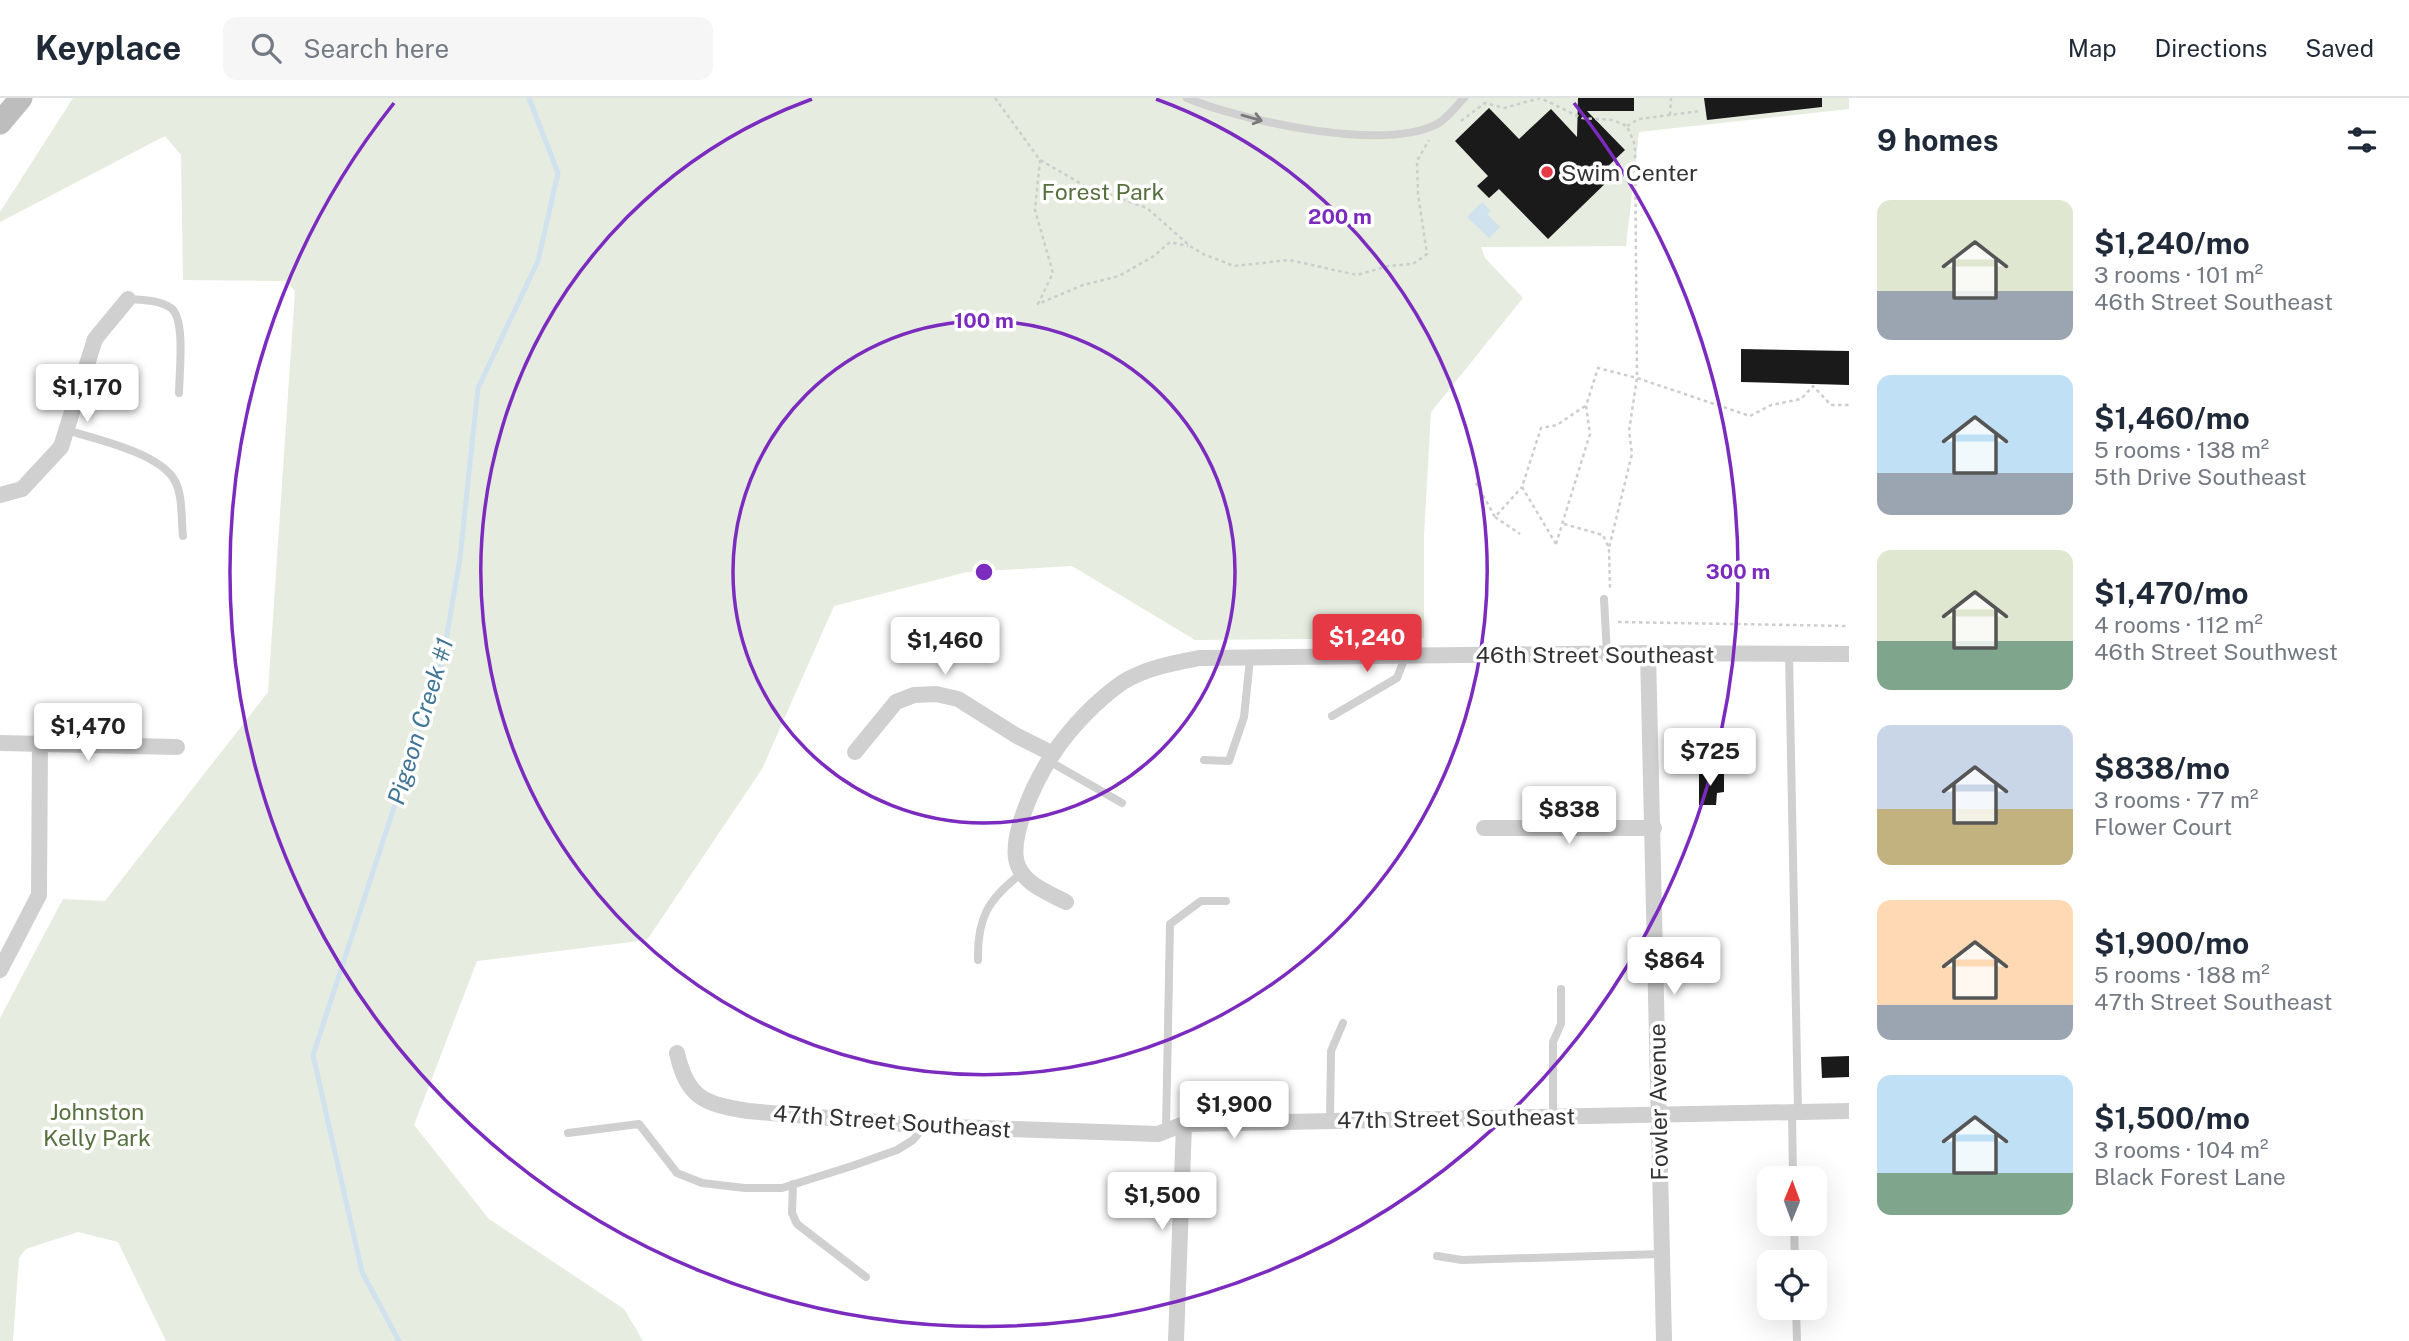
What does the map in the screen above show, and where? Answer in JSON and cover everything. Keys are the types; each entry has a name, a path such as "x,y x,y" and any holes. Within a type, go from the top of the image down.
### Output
{"main road":[{"path":"0,123 21,98"}],"street":[{"path":"0,495 22,489 61,447 95,339 128,299"},
{"name":"46th Street Southeast","path":"1022,873 1017,866 1015,845 1018,831 1051,757 1087,713 1124,682 1163,664 1199,658 1648,653 1849,654"},
{"name":"Fowler Avenue","path":"1648,653 1664,1341"},
{"path":"855,752 896,702 914,695 936,694 958,699 1051,757"},
{"path":"0,743 177,747"},
{"path":"0,970 38,895 40,744"},
{"path":"1484,828 1654,828"},
{"path":"1022,873 1026,879 1066,902"},
{"name":"47th Street Southeast","path":"677,1053 682,1075 691,1090 723,1107 925,1126 1158,1134 1184,1124 1208,1123 1849,1111"},
{"path":"1177,1341 1184,1124"}],"lane":[{"path":"1187,98 1261,121 1369,135 1408,133 1438,124 1464,98"},
{"path":"128,299 160,303 172,308 178,316 179,393"},
{"path":"66,430 152,460 168,471 178,490 183,536"},
{"path":"1607,598 1607,654"},
{"path":"1789,654 1793,1166"},
{"path":"1332,716 1396,678 1406,655"},
{"path":"1204,760 1229,761 1244,718 1250,659"},
{"path":"1051,757 1122,803"},
{"path":"978,960 978,933 987,910 1006,886 1022,873"},
{"path":"1166,1129 1170,924 1201,901 1226,901"},
{"path":"1553,1116 1553,1042 1561,1024 1560,989"},
{"path":"1330,1120 1331,1051 1343,1023"},
{"path":"1254,1093 1254,1122"},
{"path":"1207,1094 1208,1123"},
{"path":"568,1133 639,1124 677,1173 702,1183 745,1188 782,1188 897,1150 913,1140 925,1126"},
{"path":"793,1184 792,1213 797,1224 866,1278"},
{"path":"1437,1256 1462,1260 1661,1254"},
{"path":"1796,1320 1797,1341"}],"path":[{"path":"995,98 1040,160 1087,187 1147,208 1203,254 1234,266 1289,260 1357,275 1388,265 1413,264 1427,254 1418,194 1417,161 1438,124"},
{"path":"1670,115 1671,98"},
{"path":"1461,121 1485,103 1504,108 1540,99 1582,118 1612,120 1627,126 1635,145 1637,378 1629,431 1632,454 1609,548 1607,598"},
{"path":"1627,126 1639,119 1700,111"},
{"path":"1040,160 1035,211 1052,273 1038,304 1083,285 1119,276 1154,256 1170,242 1190,246"},
{"path":"1522,487 1556,544 1590,433 1586,406 1598,368 1637,378 1750,416 1771,405 1801,399 1813,386 1831,405 1849,405"},
{"path":"1495,517 1522,487 1541,428 1557,425 1586,406"},
{"path":"1476,483 1495,517 1520,534"},
{"path":"1562,523 1603,535 1609,548"},
{"path":"1611,622 1849,626"}],"green space":[{"path":"73,98 1849,98 1849,109 1639,132 1626,246 1481,247 1485,258 1523,298 1431,412 1424,535 1424,638 1195,640 1072,566 967,572 834,606 762,769 647,940 477,961 414,1125 489,1219 624,1309 643,1341 166,1341 118,1242 78,1232 26,1249 19,1258 13,1341 0,1341 0,1018 63,899 105,901 268,692 295,291 286,281 183,280 181,155 165,136 0,222 0,212"}],"water":[{"path":"1482,202 1491,211 1487,214 1500,227 1489,238 1467,217"}],"building":[{"name":"Swim Center","path":"1578,98 1634,98 1634,111 1587,111 1625,150 1605,169 1612,177 1548,239 1499,189 1489,198 1477,186 1488,176 1455,141 1489,108 1519,139 1551,109 1577,137"},
{"path":"1704,98 1822,98 1822,107 1707,120"},
{"path":"1741,349 1849,351 1849,385 1741,382"},
{"path":"1699,774 1724,774 1724,792 1717,793 1716,805 1699,805"},
{"path":"1849,1056 1849,1077 1822,1078 1821,1057"}],"waterway":[{"name":"Pigeon Creek #1","path":"399,1341 362,1272 313,1055 443,658 460,558 478,388 538,261 558,173 529,98"}],"place":[{"name":"Swim Center","path":"1547,172"}],"park label":[{"name":"Forest Park","path":"1103,191"},
{"name":"Johnston Kelly Park","path":"97,1124"}]}
